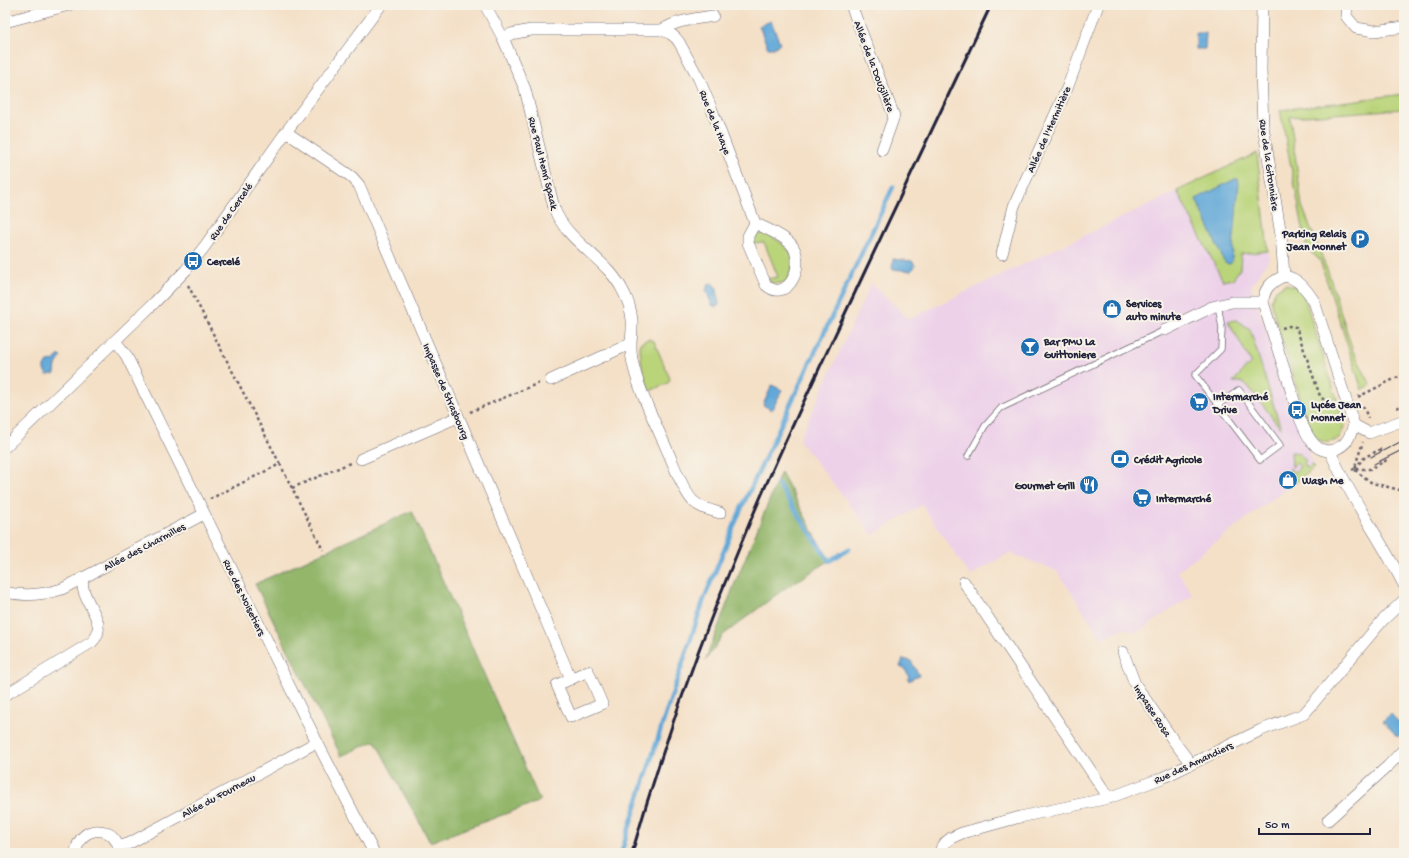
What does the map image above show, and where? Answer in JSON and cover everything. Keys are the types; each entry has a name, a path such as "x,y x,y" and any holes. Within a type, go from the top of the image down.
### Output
{"street":[{"path":"5,22 69,5"},
{"name":"Rue de Cercelé","path":"5,447 116,341 180,277 205,246 286,132 381,5"},
{"name":"Rue Paul Henri Spaak","path":"485,5 503,38 525,89 557,214 568,232 608,270 620,285 629,305 632,320 630,344 632,361 641,389 691,500 699,506 720,513"},
{"name":"Allée de la Douzillère","path":"851,5 894,116 882,150"},
{"name":"Allée de l'Hermitière","path":"1002,254 1014,206 1068,86 1098,5"},
{"name":"Rue de la Gitonnière","path":"1262,5 1261,46 1263,126 1281,235 1284,276"},
{"path":"1346,5 1346,16 1356,28 1374,31 1404,27"},
{"path":"503,38 511,34 531,30 662,30 667,26 680,22 713,16"},
{"name":"Rue de la Haye","path":"662,30 675,37 699,79 755,223"},
{"name":"Impasse de Strasbourg","path":"286,132 352,177 358,185 570,679"},
{"path":"755,223 789,242 796,256 798,262 795,276 792,282 782,289 775,290 766,286 748,243 748,236 755,223"},
{"path":"1284,276 1292,277 1305,287 1314,301 1354,425 1348,440 1340,447 1330,451 1321,449 1314,445 1305,430 1297,410 1263,302 1264,293 1268,286 1275,280 1284,276"},
{"path":"1165,330 1218,305 1232,302 1263,302"},
{"name":"Rue des Noisetiers","path":"116,341 126,355 317,742 374,853"},
{"path":"551,380 630,344"},
{"path":"361,459 458,417"},
{"path":"1354,425 1369,433 1404,420"},
{"path":"1330,451 1340,476 1390,557 1404,585"},
{"name":"Allée des Charmilles","path":"5,592 19,595 38,595 62,589 202,510"},
{"path":"5,695 92,642 96,638 99,628 96,617 84,592 82,585 83,578"},
{"path":"964,582 1109,798"},
{"name":"Rue des Amandiers","path":"941,853 941,849 946,842 962,833 1109,798 1162,778 1261,730 1304,714 1382,621 1404,600"},
{"name":"Impasse Rosa","path":"1124,652 1136,684 1173,740 1191,764"},
{"path":"588,671 602,704 571,717 557,685 570,679 588,671"},
{"name":"Allée du Fourneau","path":"76,853 76,848 84,835 94,831 108,834 116,840 119,849 317,742"},
{"path":"1328,820 1388,766 1404,749"}],"lane":[{"path":"1218,305 1222,328 1221,349 1195,375 1260,460 1280,445 1239,390 1218,405"},
{"path":"968,456 984,426 1001,408 1165,330"}],"path":[{"path":"1403,126 1404,149"},
{"path":"180,277 188,285 323,550"},
{"path":"458,417 551,380"},
{"path":"1354,469 1365,457 1381,449"},
{"path":"292,488 361,459"},
{"path":"1354,469 1370,470 1387,460"},
{"path":"202,510 280,464"},
{"path":"1354,469 1372,483 1404,491"}],"shaded area":[{"path":"1257,153 1269,259 1251,286 1314,468 1177,571 1193,595 1136,633 1128,629 1119,630 1102,639 1057,571 1009,553 970,576 922,505 873,535 799,440 871,283 909,319"}],"green space":[{"path":"1404,94 1404,109 1290,117 1302,206 1328,272 1353,351 1371,385 1362,390 1320,260 1307,249 1280,110"},
{"path":"1257,153 1268,251 1241,254 1240,269 1233,279 1223,281 1177,191"},
{"path":"767,233 786,247 790,252 793,264 787,281 776,283 767,279 778,277 764,242 753,243 755,236 758,234"},
{"path":"1285,284 1298,287 1303,293 1345,425 1339,439 1334,441 1323,442 1310,430 1275,318 1271,300 1276,290"},
{"path":"1237,320 1250,329 1281,429 1248,386 1241,382 1233,382 1251,362 1228,321"},
{"path":"648,339 654,341 670,379 668,383 650,391 642,368 640,350 640,343"},
{"path":"1291,452 1298,453 1306,461 1304,463 1307,468 1312,465 1314,468 1295,483 1289,475 1290,468 1294,472 1300,467 1297,463 1292,467"},
{"path":"781,472 829,561 784,589 723,635 705,661 733,588"},
{"path":"412,511 540,801 430,842 375,741 341,756 255,584"}],"water":[{"path":"771,21 780,43 774,48 768,48 759,26"},
{"path":"1196,33 1206,33 1205,49 1196,49"},
{"path":"1235,179 1238,179 1239,182 1232,261 1230,264 1225,263 1196,199"},
{"path":"893,259 912,261 915,265 914,268 911,271 892,269"},
{"path":"711,283 717,288 719,305 716,307 712,305 706,291 707,286"},
{"path":"59,355 61,357 56,365 55,374 47,375 44,370 44,366 48,362 53,361"},
{"path":"772,385 782,390 772,410 763,405"},
{"path":"903,659 911,661 919,675 909,681 909,677 905,669 900,667"},
{"path":"1391,714 1404,728 1404,731 1398,737 1383,721"}],"waterway":[{"path":"621,853 704,599 741,509 893,187"},
{"path":"778,484 829,561 849,549"}],"tram line":[{"path":"1371,457 1404,440"},
{"path":"1374,464 1404,449"}],"railway":[{"path":"632,853 670,732 698,652 759,500 804,401 991,5"}],"place":[{"name":"Parking Relais Jean Monnet","path":"1360,239"},
{"name":"Cercelé","path":"193,261"},
{"name":"Services auto minute","path":"1112,309"},
{"name":"Bar PMU La Guittoniere","path":"1030,347"},
{"name":"Intermarché Drive","path":"1199,402"},
{"name":"Lycée Jean Monnet","path":"1297,410"},
{"name":"Crédit Agricole","path":"1120,459"},
{"name":"Wash Me","path":"1288,480"},
{"name":"Gourmet Grill","path":"1089,485"},
{"name":"Intermarché","path":"1142,498"}]}
